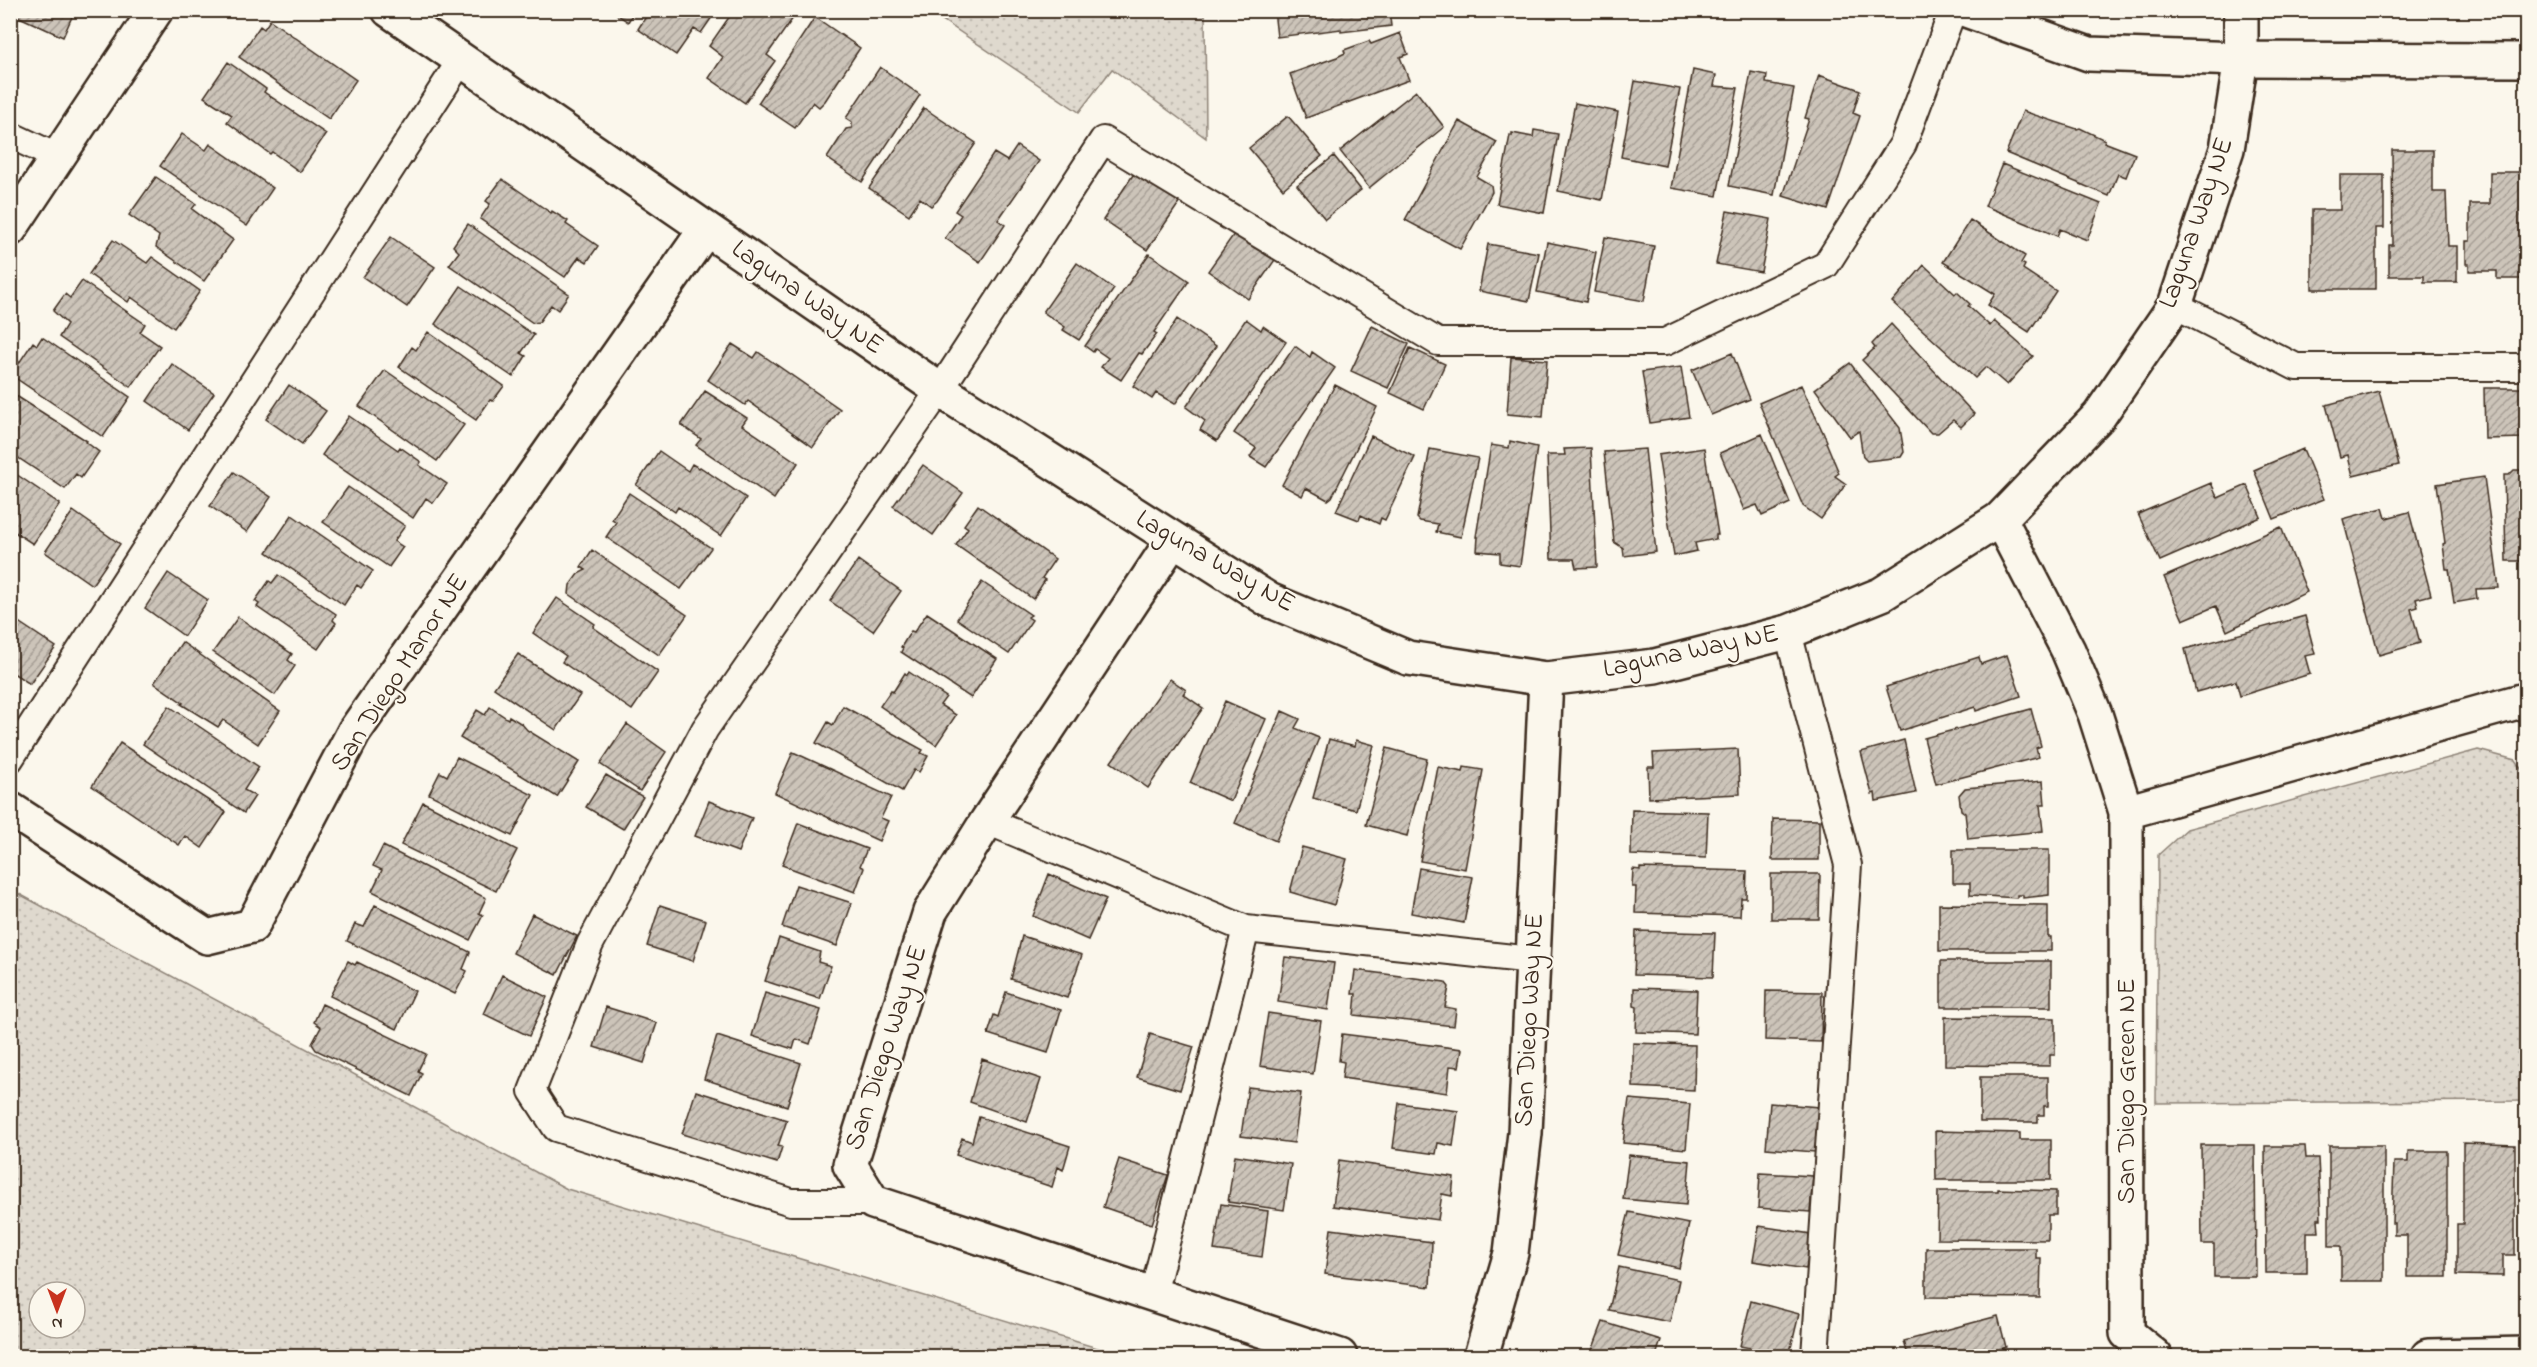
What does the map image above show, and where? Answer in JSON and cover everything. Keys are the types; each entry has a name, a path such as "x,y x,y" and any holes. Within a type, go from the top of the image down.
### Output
{"street":[{"path":"10,229 156,10"},
{"name":"Laguna Way NE","path":"389,10 939,390 1269,600 1408,658 1546,679 1655,666 1788,632 1882,594 2000,519 2098,416 2175,305 2227,149 2241,60 2241,10"},
{"path":"1966,10 2089,54 2241,60 2526,60"},
{"name":"San Diego Manor NE","path":"10,809 207,937 252,926 354,732 706,229"},
{"name":"San Diego Green NE","path":"2000,519 2068,650 2095,714 2126,812 2127,1333 2155,1356"},
{"name":"San Diego Way NE","path":"873,1202 850,1165 930,912 987,821 1173,540"},
{"name":"San Diego Way NE","path":"1481,1356 1511,1253 1526,1133 1546,679"},
{"path":"2126,812 2521,701 2526,704"},
{"path":"873,1202 1340,1356"},
{"path":"2428,1356 2526,1354"}],"lane":[{"path":"873,1202 791,1202 556,1128 532,1091 590,944 705,729 939,390 1103,140 1438,342 1665,342 1826,265 1903,144 1953,10"},
{"path":"10,759 461,60"},
{"path":"10,135 59,158"},
{"path":"2175,305 2296,366 2526,367"},
{"path":"1788,632 1848,865 1815,1356"},
{"path":"987,821 1246,929 1533,960"},
{"path":"1153,1294 1246,929"}],"shaded area":[{"path":"929,11 1205,11 1206,138 1112,69 1079,112"},
{"path":"2478,750 2515,760 2526,776 2526,1101 2156,1103 2158,855 2187,829"},
{"path":"10,889 567,1189 1124,1356 11,1356"}],"building":[{"path":"17,10 75,10 63,37 15,15"},
{"path":"611,10 635,10 628,22"},
{"path":"650,10 717,10 701,33 694,29 676,55 638,29"},
{"path":"734,10 798,11 767,55 775,61 745,103 709,78 723,57 709,46"},
{"path":"1274,10 1389,10 1391,26 1341,32 1341,29 1277,37"},
{"path":"815,17 860,48 825,101 819,107 813,102 795,128 758,103"},
{"path":"270,20 356,80 329,119 239,57 260,26 264,29"},
{"path":"1400,33 1408,54 1400,57 1409,80 1306,118 1290,74 1337,57 1345,53 1344,50 1369,41 1371,44"},
{"path":"228,62 266,89 264,92 326,134 300,172 272,152 270,154 227,122 232,115 204,97"},
{"path":"880,67 920,95 862,182 827,158 846,129 852,128 852,122 846,118"},
{"path":"1693,70 1716,75 1714,86 1738,88 1717,196 1671,188"},
{"path":"1751,72 1767,75 1766,83 1794,88 1774,195 1729,186"},
{"path":"1819,75 1860,90 1853,113 1860,116 1828,210 1783,196 1809,119 1805,118"},
{"path":"1635,81 1680,89 1665,166 1621,157"},
{"path":"1416,91 1444,127 1369,188 1340,151"},
{"path":"1575,103 1618,112 1602,200 1558,191"},
{"path":"924,108 976,143 937,201 931,206 920,198 909,215 869,188"},
{"path":"2023,111 2077,129 2080,128 2105,140 2104,142 2135,154 2126,177 2118,174 2109,196 2006,153"},
{"path":"1288,116 1322,156 1283,189 1249,148"},
{"path":"1459,121 1497,142 1477,177 1491,185 1492,192 1460,249 1405,220"},
{"path":"1534,130 1558,134 1544,213 1497,204 1510,135 1512,136 1512,133 1533,137"},
{"path":"182,134 206,150 210,144 273,188 247,226 160,166"},
{"path":"1017,146 1039,161 998,220 1005,225 980,262 945,238 961,215 955,211 994,153 1007,161"},
{"path":"2392,150 2433,150 2433,192 2446,192 2448,246 2457,246 2457,282 2424,282 2424,276 2389,276 2389,245 2393,245"},
{"path":"1334,156 1361,190 1325,219 1297,185"},
{"path":"2002,164 2101,204 2087,240 2060,229 2057,236 1985,206"},
{"path":"1135,172 1186,193 1147,250 1103,220"},
{"path":"2490,172 2526,172 2526,279 2497,279 2497,271 2469,271 2469,264 2466,264 2466,241 2470,241 2470,204 2490,204"},
{"path":"2340,175 2384,175 2384,228 2376,228 2376,289 2312,289 2312,210 2340,210"},
{"path":"156,177 196,204 192,209 233,240 204,281 156,247 159,236 129,215"},
{"path":"502,179 551,213 552,211 568,221 566,224 598,246 587,262 579,257 565,277 480,219 490,204 486,201"},
{"path":"1727,211 1771,219 1761,272 1716,264"},
{"path":"1970,220 2025,256 2021,263 2025,265 2023,269 2056,291 2029,332 1988,305 1995,294 1943,262"},
{"path":"468,224 569,294 558,310 551,305 539,322 533,323 449,265 459,252 453,246"},
{"path":"1239,227 1279,254 1248,299 1208,271"},
{"path":"391,237 435,267 407,307 363,277"},
{"path":"1605,237 1654,246 1644,301 1594,292"},
{"path":"113,240 147,263 152,257 200,291 174,328 131,297 128,302 89,274"},
{"path":"1547,242 1596,252 1586,302 1537,292"},
{"path":"1488,244 1539,253 1529,301 1479,291"},
{"path":"1149,254 1189,281 1154,332 1157,334 1142,354 1139,353 1121,380 1101,367 1108,358 1095,349 1093,352 1085,346"},
{"path":"1077,263 1114,289 1079,340 1063,330 1065,327 1043,312"},
{"path":"1924,265 1955,294 1957,292 1970,304 1968,306 1990,326 1994,321 2033,356 2007,385 1986,367 1975,378 1892,302"},
{"path":"82,281 145,324 140,332 160,346 131,387 59,337 67,324 53,311 65,294 70,298"},
{"path":"461,286 534,335 521,353 526,356 513,377 435,324"},
{"path":"1177,319 1216,346 1175,404 1156,393 1152,399 1133,386"},
{"path":"1246,319 1261,330 1263,326 1286,342 1217,441 1200,430 1205,421 1186,407"},
{"path":"1891,324 1974,414 1961,427 1953,420 1938,433 1931,433 1862,360 1875,348 1872,344"},
{"path":"1372,326 1409,344 1388,388 1351,371"},
{"path":"428,332 504,386 493,401 490,400 476,420 399,367 412,347 416,350"},
{"path":"42,337 130,397 103,437 11,375 33,342 37,345"},
{"path":"732,344 754,358 758,352 840,409 813,447 748,401 745,405 708,380"},
{"path":"1295,346 1310,357 1312,352 1335,368 1266,467 1250,457 1256,448 1234,433"},
{"path":"1410,348 1445,364 1424,409 1390,393"},
{"path":"1732,353 1750,399 1711,415 1692,370"},
{"path":"1511,357 1547,360 1543,417 1507,414"},
{"path":"1850,363 1900,428 1904,452 1901,457 1867,461 1863,457 1859,431 1850,437 1815,389"},
{"path":"172,364 214,393 188,430 147,401"},
{"path":"1681,367 1689,417 1650,423 1642,372"},
{"path":"385,370 464,425 437,461 359,406"},
{"path":"289,385 326,411 302,444 266,419"},
{"path":"1335,385 1377,407 1332,497 1328,500 1306,488 1302,496 1282,485"},
{"path":"1801,385 1839,473 1835,476 1846,484 1821,519 1803,506 1759,403"},
{"path":"2484,388 2526,388 2526,438 2485,439"},
{"path":"705,391 747,418 742,425 798,463 774,499 696,445 701,439 681,425"},
{"path":"2379,391 2399,465 2353,476 2348,455 2340,457 2326,405"},
{"path":"10,392 87,441 99,452 81,478 76,474 65,489 11,453 16,446 10,442"},
{"path":"349,416 398,450 400,447 421,462 419,465 447,484 433,503 426,498 413,518 322,455"},
{"path":"1762,434 1790,503 1762,516 1757,505 1744,510 1720,453"},
{"path":"1371,436 1415,457 1385,520 1381,518 1379,524 1361,515 1359,520 1336,511"},
{"path":"1510,441 1537,447 1520,566 1500,563 1500,553 1477,551 1478,537 1476,537 1491,445 1509,448"},
{"path":"1591,448 1597,567 1576,568 1574,559 1551,559 1547,455 1565,455 1564,449"},
{"path":"1704,448 1718,535 1716,539 1695,543 1697,551 1674,556 1658,455"},
{"path":"1430,449 1478,458 1461,537 1436,532 1438,524 1420,521 1417,518"},
{"path":"1645,449 1656,552 1624,556 1623,548 1614,542 1604,452"},
{"path":"2303,449 2324,499 2274,519 2254,470"},
{"path":"659,451 688,471 692,464 700,467 746,498 721,536 678,507 675,512 636,485"},
{"path":"923,465 963,493 933,535 893,506"},
{"path":"10,470 60,504 33,544 10,529"},
{"path":"2514,470 2526,470 2526,561 2506,561 2504,475 2509,475"},
{"path":"234,472 271,497 247,532 210,506"},
{"path":"2484,477 2499,588 2476,589 2477,599 2454,603 2449,569 2446,569 2437,484"},
{"path":"2211,483 2218,498 2247,485 2261,517 2160,561 2138,514"},
{"path":"348,487 405,526 394,541 403,547 389,567 323,522"},
{"path":"629,493 711,548 681,589 606,537 616,522 612,519"},
{"path":"978,505 1055,559 1042,578 1045,580 1033,599 956,545 968,528 964,525"},
{"path":"2383,508 2386,518 2409,512 2431,595 2416,599 2418,607 2411,609 2420,643 2379,655 2343,519"},
{"path":"73,511 120,544 92,585 45,552"},
{"path":"292,515 373,571 361,588 357,585 344,605 267,552"},
{"path":"2281,527 2307,592 2227,631 2216,606 2183,620 2164,577"},
{"path":"592,550 687,615 659,655 569,594 570,585 578,574 586,570 581,567"},
{"path":"858,560 901,591 873,631 830,601"},
{"path":"168,573 208,600 184,636 145,608"},
{"path":"278,575 336,614 333,620 336,623 318,649 257,607 259,604 255,601 269,581 272,583"},
{"path":"982,582 1031,615 1028,617 1032,620 1009,654 957,619"},
{"path":"557,598 595,624 593,627 658,672 632,710 562,662 566,656 533,633"},
{"path":"927,613 997,659 971,698 901,652 903,648 901,647 911,631 914,632"},
{"path":"2305,616 2315,654 2305,656 2310,674 2240,696 2236,681 2196,692 2185,649"},
{"path":"11,617 56,647 30,684 10,671"},
{"path":"238,617 292,654 288,660 295,666 275,695 213,652"},
{"path":"182,642 280,711 258,744 223,720 218,727 181,704 183,703 154,683"},
{"path":"518,654 580,695 556,730 494,688"},
{"path":"2007,655 2021,696 1976,711 1975,707 1900,731 1886,687 1979,657 1981,664"},
{"path":"909,672 946,697 940,705 956,715 936,745 880,706 891,690 893,692 905,673 907,675"},
{"path":"1170,679 1186,690 1183,694 1203,708 1148,788 1111,762"},
{"path":"1225,701 1266,719 1231,801 1190,783"},
{"path":"169,706 259,767 244,790 255,796 244,813 143,744"},
{"path":"843,706 923,750 921,753 928,756 919,772 914,770 902,791 816,743 828,722 833,725"},
{"path":"490,707 508,719 509,716 522,724 527,730 579,762 557,797 460,738 477,710 485,715"},
{"path":"2031,709 2041,746 2036,748 2039,757 1936,784 1924,738"},
{"path":"1282,711 1300,719 1295,728 1319,738 1276,841 1235,823"},
{"path":"627,724 666,752 640,791 600,764"},
{"path":"1329,739 1355,746 1356,740 1374,745 1356,810 1313,798"},
{"path":"1904,740 1916,793 1876,801 1861,752"},
{"path":"120,743 226,812 202,848 185,836 179,845 92,786"},
{"path":"1387,748 1427,759 1407,836 1366,825"},
{"path":"1738,749 1740,794 1649,798 1648,767 1654,767 1653,753"},
{"path":"793,752 891,797 881,818 888,821 879,841 775,793"},
{"path":"457,757 533,795 512,836 429,794 440,772 447,776"},
{"path":"1438,767 1463,772 1464,767 1483,770 1465,869 1420,861"},
{"path":"606,775 643,797 623,829 586,807"},
{"path":"2043,781 2045,805 2040,805 2043,831 1968,839 1965,813 1961,810 1959,795 1965,788"},
{"path":"709,801 752,818 738,852 695,836"},
{"path":"423,802 517,850 496,891 401,845"},
{"path":"1632,810 1708,812 1706,858 1631,855"},
{"path":"1773,819 1819,820 1819,860 1772,860"},
{"path":"798,823 867,849 860,866 864,868 855,892 782,865"},
{"path":"383,846 486,898 479,913 483,915 470,940 372,891 382,870 373,866"},
{"path":"1302,847 1347,859 1334,905 1290,892"},
{"path":"1953,850 2049,850 2049,895 2023,898 2023,895 2017,895 2017,898 1970,895 1970,883 1953,883"},
{"path":"1419,868 1473,877 1464,923 1411,913"},
{"path":"1640,868 1747,871 1746,898 1741,898 1740,916 1635,913 1636,887 1632,887 1633,869 1640,870"},
{"path":"1049,874 1106,899 1088,940 1033,916"},
{"path":"1771,874 1820,874 1819,919 1771,919"},
{"path":"796,885 852,903 837,946 782,927"},
{"path":"1939,904 2048,905 2048,937 2051,937 2051,951 1939,951"},
{"path":"375,905 470,952 463,969 467,971 455,994 347,941 355,924 364,927"},
{"path":"660,905 706,920 693,961 647,946"},
{"path":"532,914 577,936 557,975 513,953"},
{"path":"1636,931 1715,933 1713,977 1634,975"},
{"path":"1022,936 1082,955 1067,998 1011,979"},
{"path":"779,938 820,952 818,962 831,966 820,999 765,981"},
{"path":"1285,957 1334,963 1328,1010 1278,1002"},
{"path":"348,961 355,965 357,962 415,991 397,1029 330,996"},
{"path":"1941,961 2051,961 2051,1007 1941,1007"},
{"path":"1355,970 1445,982 1449,987 1445,1007 1456,1009 1454,1026 1354,1015 1356,994 1352,994"},
{"path":"502,975 547,997 529,1036 484,1014"},
{"path":"1634,988 1697,990 1695,1034 1636,1032 1637,1007 1634,1006"},
{"path":"1766,991 1822,992 1821,1042 1765,1040"},
{"path":"1006,992 1061,1010 1048,1053 988,1034 994,1015 998,1017"},
{"path":"765,993 821,1010 810,1044 796,1039 793,1049 752,1036"},
{"path":"322,1004 426,1054 418,1071 422,1073 411,1096 316,1050 312,1044 321,1027 314,1022"},
{"path":"606,1007 657,1023 644,1063 594,1047"},
{"path":"1268,1013 1321,1021 1313,1074 1260,1066"},
{"path":"1945,1017 2055,1018 2055,1055 2050,1055 2050,1066 1945,1065"},
{"path":"1150,1034 1194,1047 1180,1090 1137,1077"},
{"path":"1342,1034 1462,1049 1459,1067 1450,1066 1447,1093 1342,1078 1344,1062 1339,1061"},
{"path":"717,1036 801,1063 787,1106 704,1079"},
{"path":"1633,1043 1695,1045 1694,1090 1633,1087"},
{"path":"982,1059 1041,1079 1027,1122 970,1102"},
{"path":"1980,1077 2048,1077 2048,1106 2044,1106 2044,1115 2038,1115 2038,1122 1980,1122"},
{"path":"1248,1087 1301,1093 1294,1143 1241,1136"},
{"path":"696,1091 787,1120 778,1146 782,1147 777,1163 682,1134"},
{"path":"1629,1099 1690,1104 1686,1149 1623,1143"},
{"path":"1399,1103 1458,1111 1453,1146 1438,1143 1436,1154 1393,1148"},
{"path":"1770,1103 1819,1107 1815,1152 1766,1148"},
{"path":"979,1117 1070,1146 1063,1170 1058,1167 1052,1187 956,1155 962,1138 972,1142"},
{"path":"1935,1131 2020,1133 2020,1140 2051,1140 2051,1180 1936,1180"},
{"path":"2463,1143 2515,1145 2515,1255 2503,1255 2503,1276 2457,1275 2457,1224 2463,1224"},
{"path":"2201,1145 2255,1145 2256,1277 2214,1277 2214,1244 2202,1244"},
{"path":"2265,1146 2305,1146 2306,1158 2318,1158 2321,1219 2318,1219 2319,1232 2307,1232 2307,1273 2266,1273"},
{"path":"2329,1146 2384,1146 2384,1281 2341,1281 2341,1246 2329,1246"},
{"path":"2408,1151 2447,1151 2447,1277 2407,1277 2407,1235 2394,1235 2394,1223 2392,1223 2394,1162 2408,1162"},
{"path":"1235,1155 1291,1164 1284,1210 1228,1202"},
{"path":"1629,1155 1690,1161 1686,1205 1623,1199"},
{"path":"1119,1159 1168,1175 1152,1224 1103,1207"},
{"path":"1339,1160 1454,1177 1452,1196 1442,1194 1438,1220 1333,1206"},
{"path":"1760,1173 1813,1176 1810,1212 1758,1208"},
{"path":"1998,1189 2056,1191 2056,1215 2048,1215 2048,1240 1937,1239 1938,1191 1998,1191"},
{"path":"1221,1204 1268,1211 1262,1257 1214,1250"},
{"path":"1629,1212 1689,1224 1679,1268 1618,1255"},
{"path":"1759,1226 1811,1234 1806,1269 1753,1261"},
{"path":"1331,1229 1432,1242 1430,1287 1325,1274"},
{"path":"1926,1248 2036,1248 2036,1258 2041,1258 2040,1298 1926,1297"},
{"path":"1619,1267 1679,1280 1670,1322 1609,1310"},
{"path":"1751,1301 1799,1314 1789,1356 1740,1346"},
{"path":"1998,1316 2006,1347 2001,1349 2003,1356 1908,1356 1904,1341"},
{"path":"1603,1322 1661,1340 1656,1356 1590,1356"}]}
